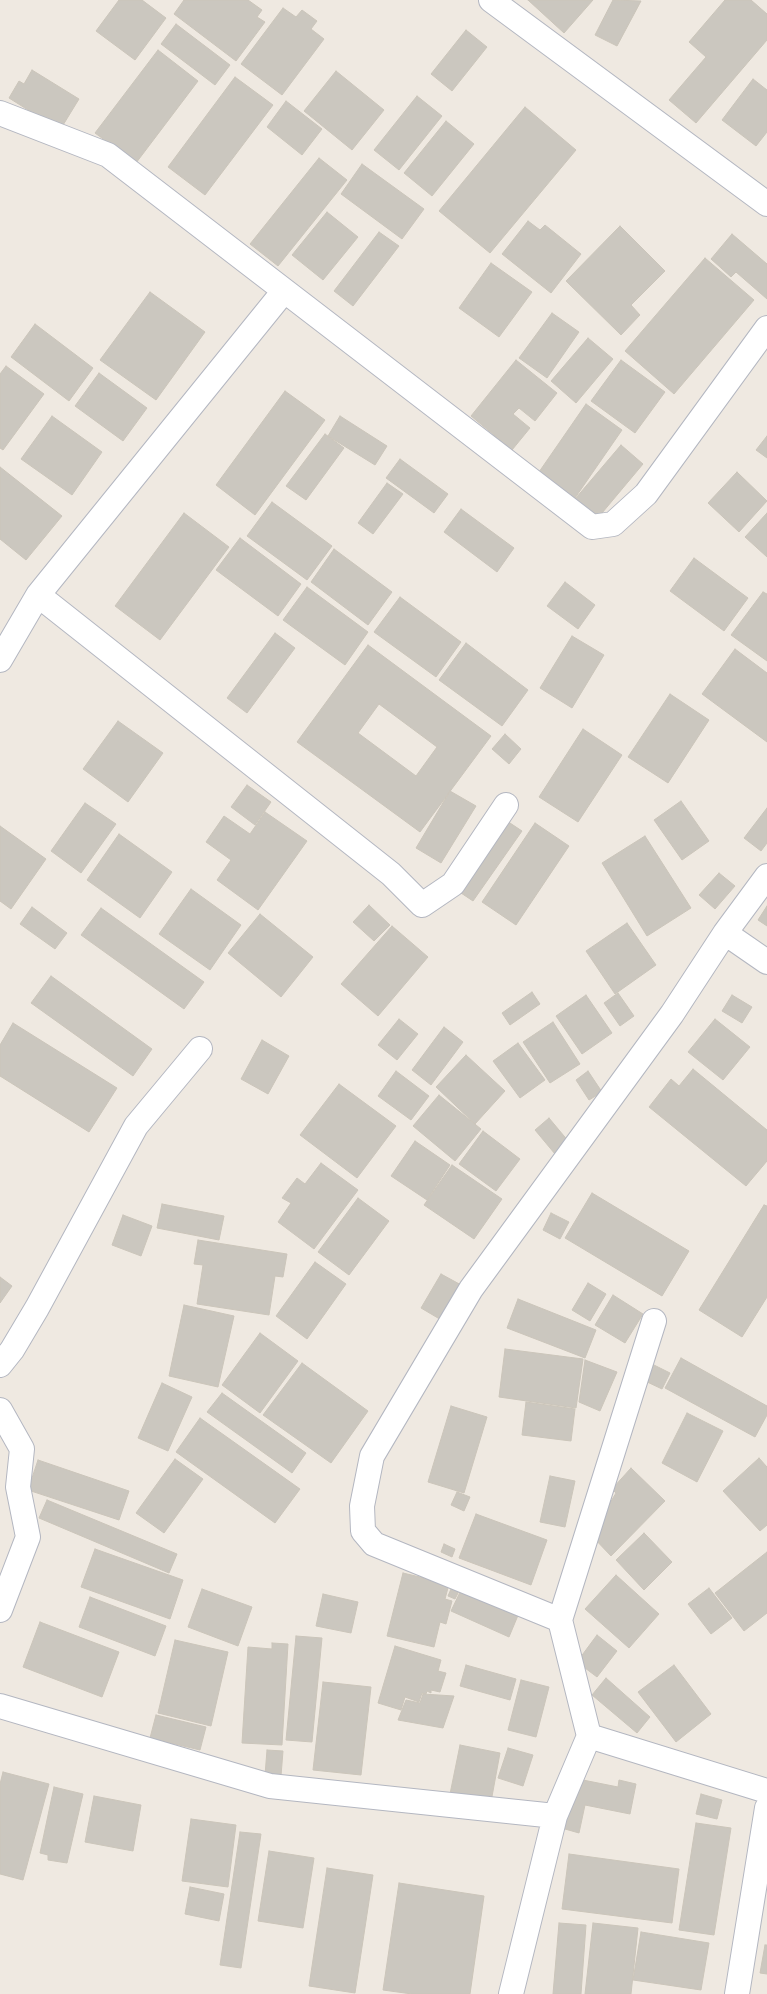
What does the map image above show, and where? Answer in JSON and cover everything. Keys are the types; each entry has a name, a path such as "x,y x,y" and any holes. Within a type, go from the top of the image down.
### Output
{"street":[{"path":"491,0 767,204"},
{"path":"0,113 108,155 592,526 613,524 646,494 767,328"},
{"path":"0,660 38,595 284,291"},
{"path":"38,595 391,874 422,905 453,884 506,805"},
{"path":"560,1620 374,1544 363,1531 362,1506 372,1456 471,1289 672,1014 725,933 767,876"},
{"path":"725,933 767,962"},
{"path":"0,1365 12,1350 38,1308 136,1126 200,1049"},
{"path":"511,1994 555,1816 588,1736 560,1620 654,1321"},
{"path":"0,1410 22,1449 18,1487 28,1537 0,1610"},
{"path":"0,1706 270,1786 555,1816"},
{"path":"588,1736 767,1791"},
{"path":"737,1994 767,1808"}],"building":[{"path":"119,0 142,0 166,18 135,60 96,31"},
{"path":"184,0 248,0 262,10 257,17 265,22 236,61 174,14"},
{"path":"528,0 593,0 564,33"},
{"path":"613,0 641,1 617,46 595,35"},
{"path":"725,0 751,0 767,14 767,40 696,123 669,100 706,57 689,42"},
{"path":"283,8 296,17 302,10 317,21 311,29 324,39 282,95 241,64"},
{"path":"176,24 230,65 215,85 161,44"},
{"path":"466,30 487,47 452,91 431,74"},
{"path":"158,50 198,81 136,163 95,133"},
{"path":"32,70 79,99 60,130 9,98 19,81 24,84"},
{"path":"336,71 384,110 352,150 304,111"},
{"path":"235,77 273,105 205,195 168,167"},
{"path":"753,79 767,90 767,132 756,146 722,120"},
{"path":"417,96 442,116 399,170 374,150"},
{"path":"286,101 322,129 302,155 267,127"},
{"path":"525,107 576,150 490,253 439,211"},
{"path":"446,121 474,144 432,196 404,173"},
{"path":"319,158 347,180 278,266 250,244"},
{"path":"362,164 424,209 402,239 341,194"},
{"path":"327,212 358,237 323,280 292,255"},
{"path":"528,221 540,230 545,225 581,254 551,293 502,254"},
{"path":"620,226 665,271 631,305 640,315 621,335 566,281"},
{"path":"379,232 399,246 353,306 334,291"},
{"path":"732,234 767,264 767,299 736,272 731,277 711,259"},
{"path":"705,258 754,300 674,394 625,351"},
{"path":"491,263 532,292 499,337 459,308"},
{"path":"150,292 205,332 156,400 100,360"},
{"path":"552,313 579,332 547,378 519,358"},
{"path":"35,324 93,368 69,401 11,357"},
{"path":"588,338 613,359 576,403 551,381"},
{"path":"516,360 557,393 535,421 519,408 513,414 530,428 512,450 471,416"},
{"path":"621,360 665,392 635,433 591,401"},
{"path":"6,366 44,394 3,450 0,448 0,374"},
{"path":"99,373 147,408 123,441 75,406"},
{"path":"285,391 325,420 255,515 216,485"},
{"path":"586,404 622,430 575,498 539,472"},
{"path":"52,416 102,452 72,495 21,459"},
{"path":"340,416 387,446 375,465 328,436"},
{"path":"325,434 344,448 306,500 286,486"},
{"path":"767,436 767,458 756,450"},
{"path":"621,445 643,464 597,519 575,499"},
{"path":"400,459 448,494 434,513 386,478"},
{"path":"0,467 62,516 26,560 0,539"},
{"path":"737,472 767,501 739,532 708,503"},
{"path":"387,483 403,494 373,534 358,523"},
{"path":"272,502 332,546 307,580 247,536"},
{"path":"461,509 514,548 497,572 444,532"},
{"path":"184,513 229,547 160,640 115,606"},
{"path":"767,513 767,557 745,537"},
{"path":"240,538 301,584 278,616 216,570"},
{"path":"334,549 392,592 368,625 311,582"},
{"path":"694,558 748,598 724,631 670,591"},
{"path":"565,582 595,605 578,629 547,606"},
{"path":"307,587 368,632 345,665 283,620"},
{"path":"763,592 767,594 767,661 731,635"},
{"path":"400,597 461,642 436,677 374,632"},
{"path":"275,633 295,648 247,713 227,698"},
{"path":"572,636 604,655 572,708 540,688"},
{"path":"466,643 528,690 502,726 439,680"},
{"path":"368,645 491,736 420,832 297,742","holes":["379,704 437,747 416,776 358,733"]},
{"path":"735,649 767,673 767,742 702,694"},
{"path":"670,694 709,720 668,783 628,757"},
{"path":"118,721 163,753 128,802 83,769"},
{"path":"583,729 622,755 578,822 539,797"},
{"path":"505,734 521,749 509,764 492,749"},
{"path":"247,785 271,802 255,825 231,807"},
{"path":"450,791 476,806 441,863 416,848"},
{"path":"681,801 709,841 682,860 654,820"},
{"path":"85,803 116,824 81,873 51,851"},
{"path":"767,808 767,843 761,851 744,838"},
{"path":"265,812 307,841 258,910 217,880 231,860 206,842 224,816 250,834"},
{"path":"504,819 522,831 473,901 455,889"},
{"path":"535,823 569,846 516,925 482,902"},
{"path":"0,826 46,859 11,909 0,901"},
{"path":"119,834 172,872 140,918 87,880"},
{"path":"645,836 691,908 647,936 602,863"},
{"path":"719,873 735,886 715,909 699,895"},
{"path":"191,889 241,925 210,970 159,934"},
{"path":"369,905 390,925 374,941 353,922"},
{"path":"767,906 767,926 758,920"},
{"path":"32,907 67,933 55,949 20,924"},
{"path":"101,908 204,982 184,1009 81,935"},
{"path":"260,914 313,957 281,997 228,953"},
{"path":"627,923 656,965 615,994 586,951"},
{"path":"392,926 428,957 378,1016 341,984"},
{"path":"51,976 152,1049 133,1076 31,1003"},
{"path":"532,992 540,1004 510,1025 502,1013"},
{"path":"618,993 634,1016 620,1026 604,1003"},
{"path":"586,995 612,1033 582,1054 556,1016"},
{"path":"732,995 752,1007 742,1023 722,1011"},
{"path":"399,1019 418,1034 397,1060 378,1045"},
{"path":"715,1019 750,1047 723,1080 688,1052"},
{"path":"553,1022 580,1064 550,1083 523,1042"},
{"path":"13,1023 117,1088 89,1132 0,1076 0,1045"},
{"path":"444,1027 463,1042 431,1085 412,1070"},
{"path":"262,1040 289,1056 268,1094 241,1079"},
{"path":"518,1043 545,1080 520,1098 493,1061"},
{"path":"466,1055 505,1091 475,1124 436,1087"},
{"path":"693,1069 767,1130 767,1161 746,1186 649,1107 671,1079 679,1086"},
{"path":"396,1071 429,1096 411,1120 378,1096"},
{"path":"588,1071 602,1092 589,1100 576,1080"},
{"path":"339,1084 396,1126 357,1178 300,1135"},
{"path":"439,1095 481,1129 455,1161 413,1126"},
{"path":"549,1118 569,1142 555,1154 535,1130"},
{"path":"483,1131 520,1159 496,1191 459,1164"},
{"path":"415,1141 450,1165 427,1200 391,1176"},
{"path":"321,1163 358,1190 314,1249 278,1222 291,1203 282,1198 297,1178 305,1184"},
{"path":"452,1165 502,1199 474,1239 424,1205"},
{"path":"592,1193 689,1251 662,1296 565,1238"},
{"path":"358,1198 389,1221 349,1275 318,1252"},
{"path":"162,1204 224,1216 219,1240 157,1228"},
{"path":"764,1205 767,1206 767,1297 742,1337 699,1310"},
{"path":"551,1213 569,1222 560,1239 543,1230"},
{"path":"123,1215 152,1226 141,1256 112,1245"},
{"path":"198,1240 287,1254 283,1277 275,1276 269,1315 197,1304 203,1265 194,1264"},
{"path":"315,1262 346,1284 307,1339 276,1316"},
{"path":"441,1274 463,1286 443,1321 421,1308"},
{"path":"0,1277 12,1286 0,1303"},
{"path":"588,1283 606,1294 590,1321 572,1310"},
{"path":"613,1295 643,1314 625,1343 595,1325"},
{"path":"518,1299 596,1330 585,1358 507,1328"},
{"path":"184,1305 234,1316 218,1387 169,1376"},
{"path":"260,1333 298,1361 260,1413 222,1385"},
{"path":"505,1349 583,1359 576,1408 499,1397"},
{"path":"681,1358 767,1406 767,1415 755,1437 665,1388"},
{"path":"585,1360 617,1372 600,1411 579,1402"},
{"path":"302,1363 368,1411 331,1463 263,1415"},
{"path":"652,1364 670,1373 662,1389 643,1380"},
{"path":"162,1383 192,1397 168,1451 138,1438"},
{"path":"222,1393 306,1453 292,1473 207,1412"},
{"path":"526,1402 575,1409 571,1441 522,1435"},
{"path":"451,1406 487,1417 464,1493 428,1482"},
{"path":"687,1413 723,1431 697,1482 662,1463"},
{"path":"200,1418 300,1489 275,1523 176,1452"},
{"path":"759,1458 767,1467 767,1525 760,1531 723,1491"},
{"path":"175,1459 203,1479 164,1533 136,1513"},
{"path":"38,1460 129,1491 119,1520 28,1490"},
{"path":"631,1468 665,1501 611,1556 591,1535 616,1493 612,1489"},
{"path":"550,1476 575,1481 565,1527 540,1522"},
{"path":"457,1492 470,1497 464,1511 451,1505"},
{"path":"47,1500 177,1554 169,1573 39,1518"},
{"path":"476,1514 547,1540 531,1585 459,1558"},
{"path":"644,1533 672,1562 644,1590 616,1560"},
{"path":"444,1544 455,1549 452,1557 441,1552"},
{"path":"95,1549 183,1580 170,1619 81,1587"},
{"path":"767,1552 767,1613 744,1631 715,1593"},
{"path":"403,1573 449,1584 445,1599 452,1601 446,1624 440,1622 434,1647 387,1636"},
{"path":"616,1575 659,1614 629,1648 585,1609"},
{"path":"454,1582 462,1585 455,1599 448,1596"},
{"path":"462,1588 519,1613 509,1637 451,1611"},
{"path":"709,1588 732,1618 711,1634 688,1604"},
{"path":"202,1589 252,1607 238,1646 188,1627"},
{"path":"323,1594 358,1602 351,1633 316,1626"},
{"path":"90,1597 166,1626 155,1656 79,1627"},
{"path":"40,1622 119,1652 102,1697 23,1667"},
{"path":"597,1635 617,1651 597,1677 577,1662"},
{"path":"296,1636 322,1638 312,1742 286,1740"},
{"path":"175,1640 228,1652 211,1726 158,1713"},
{"path":"272,1643 288,1644 282,1745 242,1743 248,1647 272,1649"},
{"path":"395,1646 441,1660 438,1671 446,1673 440,1692 431,1690 431,1693 427,1691 426,1694 422,1693 419,1702 405,1697 401,1710 378,1703"},
{"path":"466,1665 516,1679 510,1700 460,1686"},
{"path":"674,1665 711,1714 676,1742 638,1692"},
{"path":"606,1678 650,1717 637,1733 592,1695"},
{"path":"521,1680 549,1687 536,1737 508,1730"},
{"path":"323,1682 371,1687 361,1775 313,1770"},
{"path":"423,1694 454,1696 443,1728 398,1720 406,1700 420,1703"},
{"path":"156,1715 206,1727 200,1750 150,1738"},
{"path":"460,1745 500,1753 491,1802 450,1794"},
{"path":"508,1748 533,1755 523,1786 498,1778"},
{"path":"267,1750 283,1751 281,1776 265,1775"},
{"path":"3,1772 49,1784 23,1880 0,1874 0,1784"},
{"path":"583,1780 618,1787 619,1780 636,1784 630,1814 585,1805 579,1833 558,1827 565,1796"},
{"path":"54,1787 83,1794 67,1863 48,1860 48,1855 40,1853"},
{"path":"701,1794 722,1800 717,1819 696,1814"},
{"path":"94,1796 141,1805 133,1851 85,1842"},
{"path":"191,1819 236,1825 228,1887 182,1881"},
{"path":"696,1823 731,1828 714,1935 679,1930"},
{"path":"240,1832 261,1834 241,1968 220,1965"},
{"path":"269,1851 314,1858 303,1928 258,1921"},
{"path":"569,1854 679,1869 672,1923 562,1909"},
{"path":"327,1868 373,1875 355,1993 309,1986"},
{"path":"399,1883 484,1896 470,1994 412,1994 383,1990"},
{"path":"190,1887 224,1894 219,1921 185,1914"},
{"path":"559,1923 586,1925 581,1994 553,1994"},
{"path":"593,1923 638,1928 631,1994 585,1994"},
{"path":"641,1932 709,1943 701,1990 633,1980"},
{"path":"765,1945 767,1945 767,1974 760,1973"}]}
